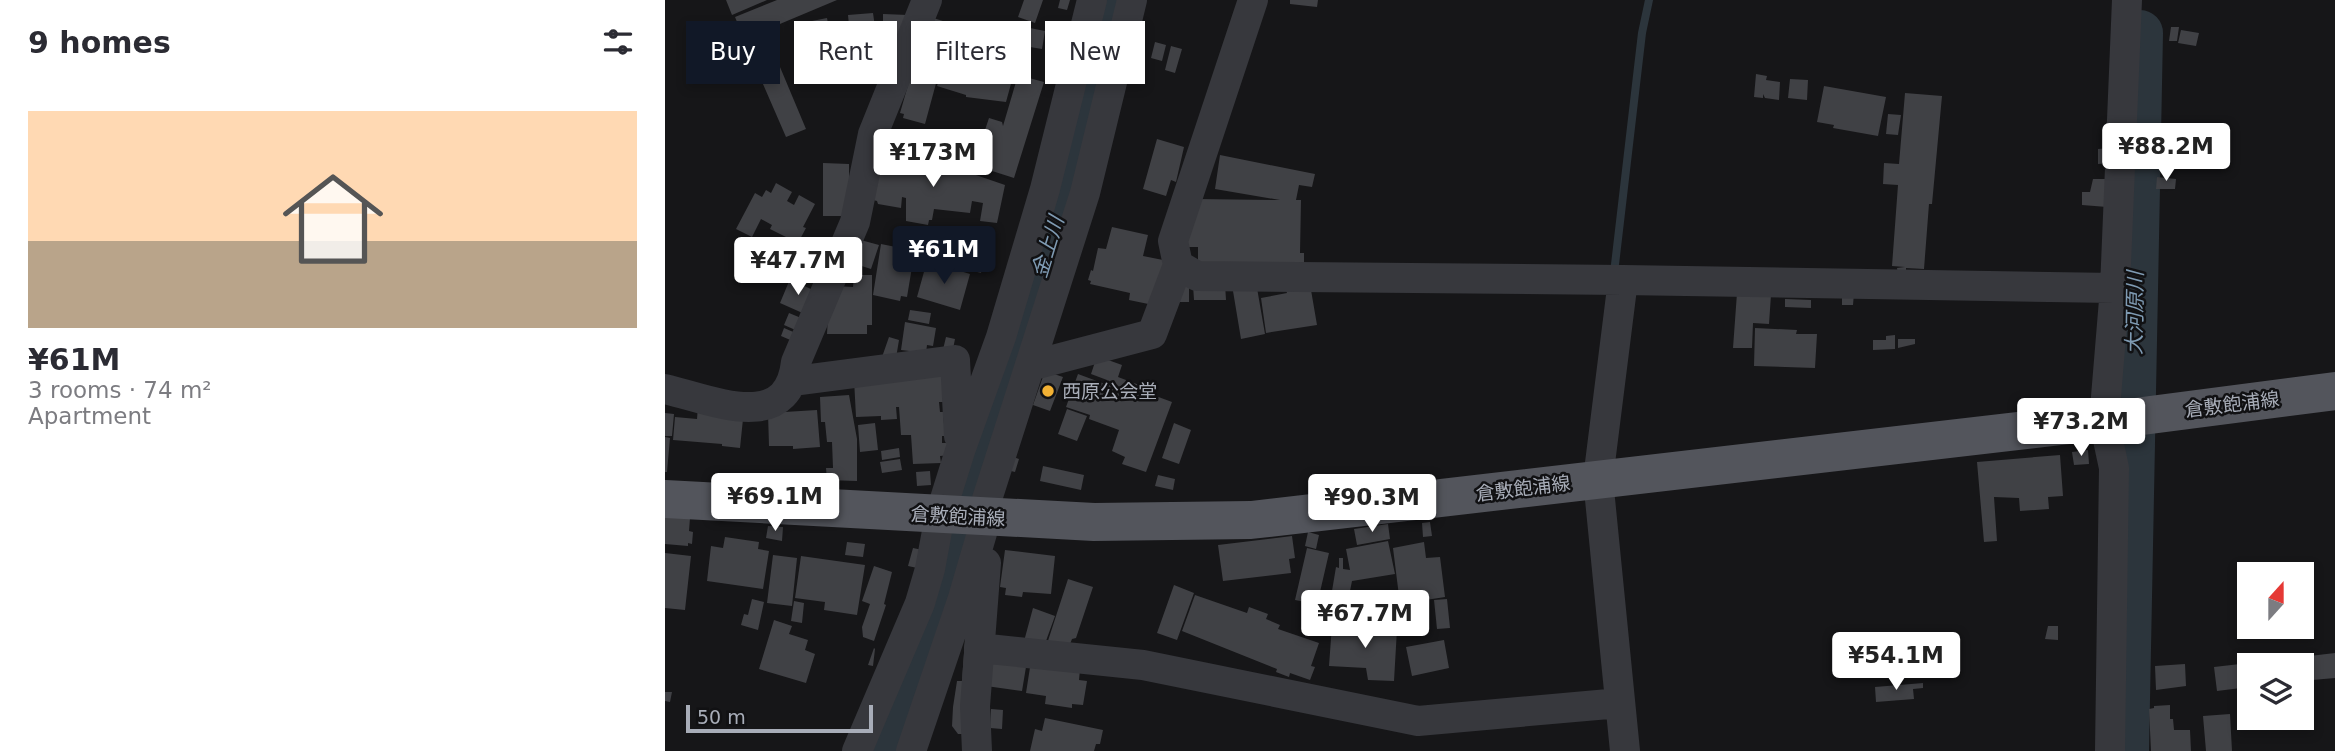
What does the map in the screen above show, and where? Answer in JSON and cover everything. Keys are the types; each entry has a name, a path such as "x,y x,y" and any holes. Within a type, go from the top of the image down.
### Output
{"main road":[{"name":"倉敷飽浦線","path":"665,499 940,515 981,525 1251,520 2120,419 2335,391"}],"street":[{"path":"665,389 754,409 775,403 794,381 796,362 855,222 873,134 927,0"},
{"path":"857,751 920,603 930,569 940,515 1001,337 1045,189 1092,0"},
{"path":"911,751 963,598 981,525 1085,193 1132,0"},
{"path":"1030,366 1152,334 1178,265 1173,241 1253,0"},
{"path":"2110,751 2114,468 2120,419 2115,289 2127,0"},
{"path":"1178,265 1197,276 1623,279 2115,289"},
{"path":"1623,279 1598,480 1625,751"},
{"path":"794,381 955,360 960,451"},
{"path":"977,751 975,706 988,547 981,525"},
{"path":"979,648 1143,665 1418,721 1620,703"}],"building":[{"path":"726,0 767,0 732,15"},
{"path":"777,0 837,0 780,24 780,21 737,21 735,17"},
{"path":"1024,0 1043,0 1035,23 1018,17"},
{"path":"1060,0 1070,0 1067,10 1058,8"},
{"path":"1290,0 1318,0 1317,7 1290,4"},
{"path":"873,13 874,21 849,21 848,15"},
{"path":"883,14 908,15 908,36 897,36 897,21 883,21"},
{"path":"2171,27 2179,27 2177,41 2169,41"},
{"path":"1031,28 1045,31 1042,49 1031,47"},
{"path":"2181,30 2199,33 2196,46 2178,43"},
{"path":"1155,42 1166,45 1162,61 1151,58"},
{"path":"1171,46 1182,49 1175,73 1165,70"},
{"path":"780,67 806,129 786,137 763,84 780,84"},
{"path":"1756,74 1767,76 1766,80 1780,82 1779,100 1765,98 1763,94 1763,98 1754,97"},
{"path":"911,75 911,84 936,84 925,124 903,118 904,114 900,113"},
{"path":"1031,78 1044,82 1014,178 989,170 992,159 977,154 989,118 1002,122 1003,126 1015,84 1031,84"},
{"path":"1790,79 1808,80 1807,100 1788,98"},
{"path":"1011,84 1006,102 966,97 937,86"},
{"path":"1824,86 1886,97 1878,136 1833,128 1834,125 1817,122"},
{"path":"1905,93 1942,96 1924,269 1906,268 1906,274 1898,275 1897,268 1905,267 1892,266 1898,185 1883,184 1884,163 1899,164"},
{"path":"1888,114 1901,115 1898,135 1886,134"},
{"path":"1157,139 1184,147 1176,182 1171,180 1166,196 1143,189"},
{"path":"879,146 895,148 894,156 912,158 911,163 973,174 1005,185 997,223 980,221 983,203 972,201 970,213 934,209 928,225 906,221 906,198 902,197 901,208 878,204 873,200"},
{"path":"2111,148 2111,163 2098,164 2098,149"},
{"path":"1220,155 1315,174 1312,187 1299,185 1296,200 1301,200 1300,253 1304,253 1304,272 1198,270 1198,247 1183,247 1196,199 1280,200 1215,189"},
{"path":"823,163 849,164 849,216 823,216"},
{"path":"2157,177 2176,179 2175,189 2156,189"},
{"path":"2093,179 2108,179 2107,207 2082,205 2082,192 2090,192"},
{"path":"776,183 792,192 787,201 794,205 799,195 815,204 798,243 770,229 772,225 761,219 752,237 736,229 755,193 762,197 766,190 771,193"},
{"path":"1112,227 1148,235 1143,256 1168,261 1158,306 1129,300 1130,293 1090,284 1091,281 1088,280 1098,248 1106,249"},
{"path":"946,232 988,243 981,273 938,262"},
{"path":"857,239 879,245 871,269 849,262"},
{"path":"881,244 896,247 895,254 910,256 909,266 912,267 907,297 901,296 900,301 873,295"},
{"path":"927,261 970,274 960,310 917,297"},
{"path":"854,275 872,275 872,325 867,325 867,334 827,334 829,298 836,286 853,287"},
{"path":"790,279 817,292 807,315 780,303"},
{"path":"1225,284 1226,300 1194,300 1193,285"},
{"path":"1173,285 1189,285 1189,302 1173,302"},
{"path":"1257,288 1265,334 1241,339 1233,291"},
{"path":"1286,290 1311,290 1317,325 1266,333 1261,298 1287,293"},
{"path":"1737,293 1771,295 1769,324 1753,323 1752,348 1733,348"},
{"path":"1854,293 1853,305 1842,305 1842,298"},
{"path":"1785,299 1811,300 1811,308 1785,307"},
{"path":"910,310 931,313 929,324 908,320"},
{"path":"789,313 806,320 800,332 784,325"},
{"path":"905,322 936,328 933,346 927,345 926,353 901,350"},
{"path":"784,328 798,334 795,342 781,336"},
{"path":"1755,328 1817,334 1815,368 1754,366"},
{"path":"1895,335 1895,349 1873,350 1873,340 1886,340 1886,336"},
{"path":"889,337 899,340 896,358 882,357"},
{"path":"946,337 955,339 951,359 941,358"},
{"path":"1898,339 1915,339 1915,344 1898,348"},
{"path":"1097,356 1122,365 1118,377 1147,388 1145,392 1172,402 1146,472 1122,464 1125,457 1112,451 1119,430 1089,419 1090,415 1066,407 1078,374 1105,384 1107,380 1091,374"},
{"name":"西原公会堂","path":"1045,371 1063,377 1050,411 1033,405"},
{"path":"946,376 947,402 939,402 940,412 943,412 945,436 942,436 942,443 950,443 951,455 940,456 941,463 913,464 911,435 901,435 899,407 896,407 897,419 881,420 881,416 856,417 854,379"},
{"path":"849,395 857,439 857,481 827,480 826,468 833,468 832,442 827,442 825,422 821,422 820,397"},
{"path":"698,406 743,419 740,448 673,440 675,417 697,419"},
{"path":"1067,409 1087,416 1077,441 1058,434"},
{"path":"817,410 820,447 793,449 793,446 769,446 768,413"},
{"path":"665,413 674,414 672,436 665,436"},
{"path":"875,423 878,450 860,452 858,425"},
{"path":"1174,423 1191,430 1179,464 1162,458"},
{"path":"665,437 670,438 667,472 665,472"},
{"path":"899,448 900,457 882,460 881,451"},
{"path":"2088,450 2089,464 2074,465 2072,452"},
{"path":"2060,455 2063,496 2048,497 2049,509 2020,511 2019,498 1994,497 1997,541 1984,542 1977,462"},
{"path":"1011,456 1019,459 1015,472 1007,470"},
{"path":"900,459 902,470 882,473 880,462"},
{"path":"1043,466 1084,475 1081,490 1040,481"},
{"path":"930,471 931,485 917,486 916,472"},
{"path":"1158,475 1175,479 1173,490 1155,486"},
{"path":"665,516 690,518 692,544 665,544"},
{"path":"1430,522 1432,536 1423,537 1422,523"},
{"path":"1388,524 1390,539 1357,545 1354,529"},
{"path":"768,526 783,527 782,541 766,538"},
{"path":"1308,532 1319,535 1316,549 1305,546"},
{"path":"1292,536 1295,558 1289,559 1291,573 1223,581 1218,545"},
{"path":"725,537 759,542 758,549 769,551 763,589 707,581 711,546 723,548"},
{"path":"1388,541 1395,574 1352,581 1347,606 1344,608 1348,608 1346,621 1326,620 1329,603 1333,604 1334,597 1331,597 1339,558 1343,558 1343,569 1350,570 1346,549"},
{"path":"847,542 865,544 863,557 845,555"},
{"path":"1424,542 1426,558 1440,557 1445,597 1400,604 1393,548"},
{"path":"913,548 927,551 922,569 908,566"},
{"path":"1307,548 1329,553 1315,604 1295,600"},
{"path":"1005,550 1055,556 1051,594 1023,592 1022,597 1005,595 1006,588 1000,587"},
{"path":"665,553 691,556 685,610 665,608"},
{"path":"773,555 797,558 792,606 767,603"},
{"path":"801,556 865,565 857,615 824,610 825,602 795,598"},
{"path":"874,566 892,572 884,604 886,605 874,641 863,637 862,627 870,604 862,601"},
{"path":"1068,579 1093,587 1076,638 1072,639 1070,644 1045,650"},
{"path":"1174,585 1194,593 1177,640 1157,633"},
{"path":"1195,595 1247,613 1249,607 1268,614 1266,619 1280,625 1278,629 1319,643 1311,666 1315,667 1310,680 1290,673 1289,677 1276,672 1277,669 1182,631"},
{"path":"752,599 764,602 758,630 741,625 744,614 748,615"},
{"path":"1447,599 1450,628 1437,629 1434,600"},
{"path":"794,601 804,603 802,623 791,621"},
{"path":"1033,608 1055,616 1042,652 1023,645"},
{"path":"774,620 792,626 789,634 808,640 805,650 815,654 806,683 759,669"},
{"path":"1332,625 1397,629 1394,681 1368,680 1366,668 1329,666"},
{"path":"2048,626 2058,626 2058,640 2045,639"},
{"path":"965,638 975,639 971,734 958,734 952,726 953,707 957,681 962,681"},
{"path":"1444,640 1449,668 1412,676 1406,647"},
{"path":"874,648 873,666 868,665"},
{"path":"2335,653 2335,678 2314,680 2314,655"},
{"path":"991,655 1027,661 1022,691 986,686"},
{"path":"1031,661 1080,669 1079,680 1087,681 1083,705 1072,704 1072,708 1045,704 1046,696 1026,693"},
{"path":"2185,664 2186,686 2156,690 2155,666"},
{"path":"2237,664 2237,688 2217,691 2214,667"},
{"path":"1923,683 1923,688 1913,689 1914,699 1876,702 1875,687"},
{"path":"665,692 672,692 670,702 665,701"},
{"path":"2170,705 2170,719 2173,719 2174,730 2190,730 2191,751 2151,751 2149,709"},
{"path":"991,709 1003,710 1002,729 990,728"},
{"path":"2230,714 2232,751 2206,751 2203,716"},
{"path":"1045,718 1103,730 1100,744 1096,744 1094,751 1030,751 1035,729 1042,731"}],"waterway":[{"name":"金上川","path":"966,490 1021,338 1063,197 1112,0"},
{"path":"1614,273 1642,33 1649,0"},
{"name":"大河原川","path":"2126,751 2140,33"},
{"name":"金上川","path":"886,751 940,597 955,536"}],"place":[{"name":"西原公会堂","path":"1048,391"}]}
